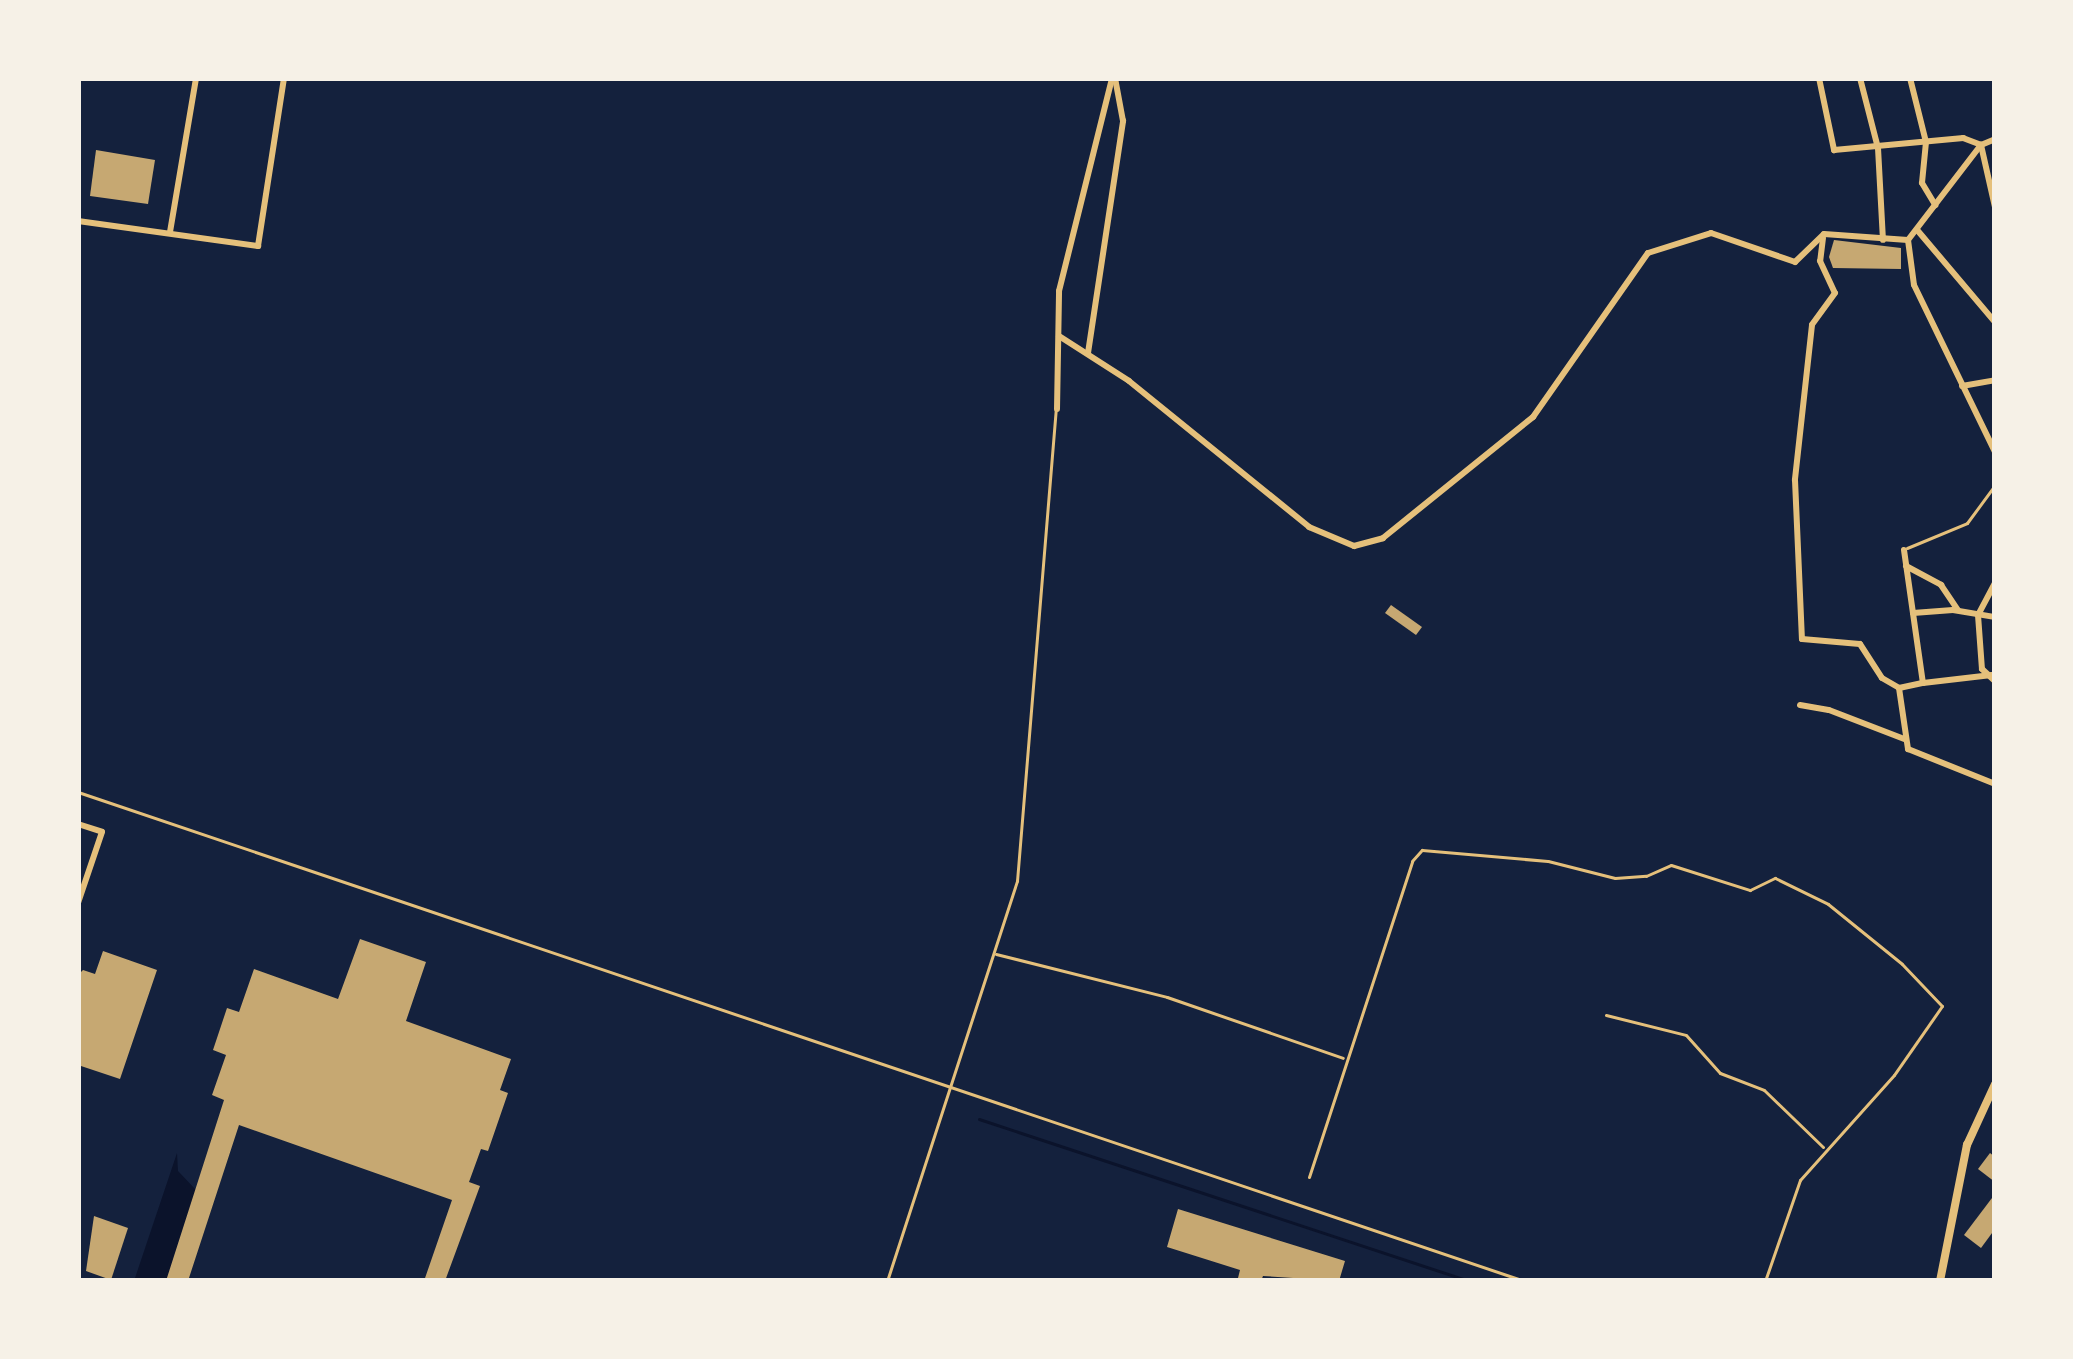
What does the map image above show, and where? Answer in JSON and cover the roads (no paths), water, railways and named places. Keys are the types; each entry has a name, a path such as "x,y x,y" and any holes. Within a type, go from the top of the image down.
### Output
{"street":[{"path":"170,232 196,78"},
{"path":"78,221 257,246 284,78"},
{"path":"1057,409 1059,290 1114,78"},
{"path":"1088,353 1123,121 1114,78"},
{"path":"1819,78 1834,150 1963,138 1981,145"},
{"path":"1860,78 1878,148 1883,240"},
{"path":"1910,78 1926,142 1922,183 1936,206"},
{"path":"1059,336 1088,353 1309,527 1354,546 1382,538 1532,417 1648,253 1711,232 1795,262 1824,234 1908,240 1981,145 1995,139"},
{"path":"1981,145 1995,207"},
{"path":"1918,231 1995,322"},
{"path":"1824,234 1820,261 1835,292 1812,325 1795,481 1802,639 1860,644 1882,678 1899,688 1994,674"},
{"path":"1908,240 1915,285 1995,452"},
{"path":"1962,386 1995,380"},
{"path":"1904,550 1923,683"},
{"path":"1906,566 1941,585 1958,611"},
{"path":"1994,674 1982,669 1978,615 1995,583"},
{"path":"1913,614 1958,611 1995,616"},
{"path":"1899,688 1908,749 1995,784"},
{"path":"1800,705 1829,710 1905,739"},
{"path":"78,824 102,832 78,903"},
{"path":"1940,1281 1967,1145 1995,1084"}],"lane":[{"path":"887,1281 1017,881 1057,409"},
{"path":"1904,550 1967,523 1995,485"},
{"path":"78,792 1524,1281"},
{"path":"1310,1177 1412,861 1422,850 1548,861 1615,878 1646,876 1671,865 1750,890 1775,878 1828,904 1942,1006 1936,1021 1800,1180 1765,1281"},
{"path":"994,953 1167,997 1346,1059"},
{"path":"1606,1015 1686,1035 1720,1073 1756,1085 1824,1148"}],"water":[{"path":"177,1153 178,1171 196,1190 166,1281 134,1281"}],"waterway":[{"path":"979,1119 1469,1281"}]}
